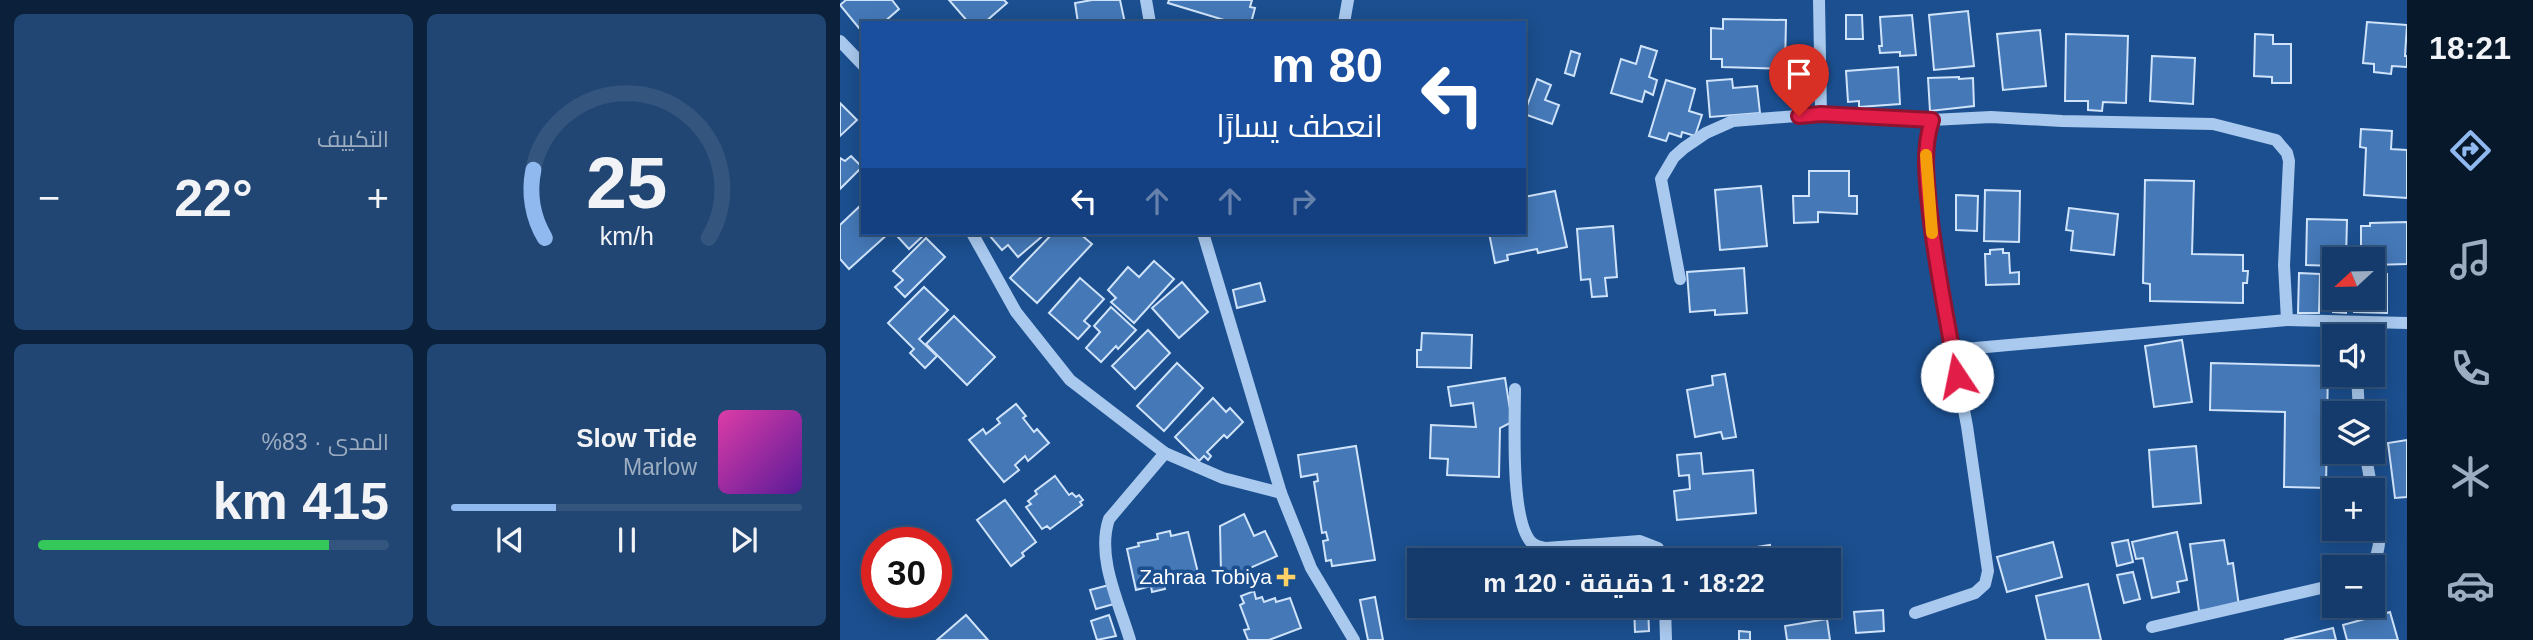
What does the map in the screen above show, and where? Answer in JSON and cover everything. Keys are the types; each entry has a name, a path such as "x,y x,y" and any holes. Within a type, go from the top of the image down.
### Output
{"street":[{"path":"1146,0 1150,21"},
{"path":"1344,21 1348,0"},
{"path":"1819,0 1821,114"},
{"path":"840,41 861,63"},
{"path":"1680,279 1661,179 1674,157 1706,133 1733,121 1821,114 1932,120 1991,117 2213,124 2276,140 2287,153 2289,162 2284,265 2287,320"},
{"path":"1915,613 1975,593 1985,584 1988,571 1966,426 1933,247 1925,165 1926,138 1932,120"},
{"path":"973,235 1016,312 1070,380 1165,453 1223,478 1281,493"},
{"path":"1204,235 1281,493 1311,568 1354,640"},
{"path":"1952,350 2287,320 2322,325"},
{"path":"2385,326 2407,323"},
{"path":"1515,389 1514,474 1530,541 1537,547 1546,548 1640,541 1658,548"},
{"path":"1130,640 1111,580 1105,550 1107,526 1109,519 1165,453"},
{"path":"2152,627 2322,588"},
{"path":"1665,618 1666,640"}],"building":[{"path":"846,0 892,0 899,9 885,21 861,21 861,31 840,5"},
{"path":"949,0 1004,0 1007,3 986,21 967,21"},
{"path":"1120,0 1125,21 1078,21 1075,3"},
{"path":"1169,0 1252,0 1250,7 1255,8 1252,21 1227,21 1168,3"},
{"path":"1968,11 1974,66 1934,70 1929,15"},
{"path":"1846,15 1862,15 1863,39 1846,39"},
{"path":"1912,15 1916,55 1900,56 1900,52 1880,53 1880,17"},
{"path":"1723,19 1786,20 1785,69 1722,67 1722,59 1711,59 1711,28 1723,29"},
{"path":"2367,22 2407,25 2407,67 2392,66 2391,74 2374,72 2374,64 2363,63"},
{"path":"2040,30 2046,86 2003,90 1997,34"},
{"path":"2066,34 2128,36 2126,103 2103,102 2102,111 2088,110 2088,101 2065,101"},
{"path":"2255,34 2273,35 2273,44 2291,44 2291,83 2272,83 2272,77 2254,76"},
{"path":"1641,46 1657,51 1649,77 1657,80 1653,95 1645,91 1642,102 1611,93 1621,59 1636,64"},
{"path":"1571,51 1580,54 1574,76 1565,73"},
{"path":"2152,56 2195,58 2193,104 2150,101"},
{"path":"1898,67 1900,104 1859,107 1859,101 1848,102 1846,71"},
{"path":"1928,78 1973,78 1974,106 1930,111"},
{"path":"1537,79 1551,85 1545,100 1559,105 1552,124 1526,115"},
{"path":"1732,79 1733,88 1757,86 1760,113 1710,117 1707,81"},
{"path":"1666,80 1695,89 1689,111 1702,115 1695,136 1682,132 1681,137 1669,133 1666,141 1649,136"},
{"path":"840,103 857,120 840,136"},
{"path":"2361,129 2392,131 2391,149 2407,150 2407,198 2364,195 2366,148 2360,147"},
{"path":"851,156 861,168 840,189 840,158 845,161"},
{"path":"1809,171 1849,171 1849,196 1857,196 1857,214 1818,212 1818,222 1794,223 1793,196 1809,196"},
{"path":"2145,180 2194,181 2192,254 2243,255 2243,271 2248,271 2247,283 2243,283 2243,303 2150,301 2150,284 2143,283"},
{"path":"1761,186 1767,246 1720,250 1715,190"},
{"path":"1985,190 2020,191 2019,242 1984,241"},
{"path":"1555,191 1567,247 1538,253 1537,249 1507,255 1508,260 1495,263 1489,235 1526,235 1526,197"},
{"path":"1956,195 1978,196 1977,231 1956,230"},
{"path":"861,205 861,235 887,235 849,269 840,259 840,225"},
{"path":"2069,208 2118,214 2114,255 2071,250 2073,231 2066,230"},
{"path":"2307,219 2347,220 2346,247 2322,247 2322,266 2306,265"},
{"path":"2407,222 2407,264 2385,265 2385,247 2361,246 2361,226 2370,226 2370,223"},
{"path":"1613,226 1617,277 1605,278 1607,296 1592,297 1590,279 1581,280 1577,229"},
{"path":"898,235 924,235 909,249"},
{"path":"989,235 1044,235 1018,257 1008,245 1002,250"},
{"path":"1051,235 1081,235 1092,244 1037,303 1010,278"},
{"path":"926,238 945,257 905,297 895,287 903,280 893,271"},
{"path":"2003,249 2003,253 2009,253 2010,273 2019,272 2019,284 1986,285 1985,254 1990,254 1990,250"},
{"path":"1154,261 1174,279 1134,323 1111,302 1116,298 1108,290 1128,267 1139,277"},
{"path":"1744,268 1747,313 1715,315 1715,310 1690,312 1687,272"},
{"path":"2299,273 2320,274 2319,313 2298,313"},
{"path":"2387,274 2387,313 2354,312 2385,310"},
{"path":"1080,278 1104,299 1084,321 1090,326 1078,339 1049,313"},
{"path":"1182,282 1208,312 1179,338 1152,308"},
{"path":"1260,283 1265,301 1237,308 1233,290"},
{"path":"924,287 948,310 919,339 937,356 925,368 910,353 914,349 888,323"},
{"path":"1111,307 1136,330 1101,362 1086,348 1100,332 1094,326"},
{"path":"2333,310 2346,310 2346,313"},
{"path":"954,316 995,357 967,385 926,344"},
{"path":"1148,330 1170,353 1135,389 1112,366"},
{"path":"1422,333 1472,335 1471,368 1417,367 1417,350 1421,350"},
{"path":"2182,340 2192,402 2154,407 2145,346"},
{"path":"1177,363 1203,388 1164,431 1137,406"},
{"path":"2211,363 2322,366 2322,387 2328,387 2327,401 2322,401 2322,464 2326,464 2326,478 2322,478 2322,488 2284,487 2285,412 2210,410"},
{"path":"1971,369 1976,384 1965,386 1961,371"},
{"path":"1725,374 1736,437 1723,439 1721,432 1695,437 1687,390 1713,385 1712,376"},
{"path":"1505,378 1512,422 1500,428 1499,477 1447,475 1448,459 1430,458 1431,425 1476,427 1473,403 1451,406 1448,387"},
{"path":"1213,398 1226,412 1230,408 1243,422 1227,438 1224,435 1207,452 1211,456 1208,460 1204,456 1199,461 1175,437"},
{"path":"1016,404 1034,432 1037,429 1049,443 1028,461 1025,456 1015,465 1019,470 1004,482 969,440 983,429 986,434 1000,423 997,419"},
{"path":"2407,440 2407,497 2395,498 2388,443"},
{"path":"1356,446 1375,560 1332,566 1331,560 1326,561 1323,541 1328,540 1326,532 1322,533 1314,482 1318,481 1317,474 1301,477 1298,455"},
{"path":"2196,446 2201,503 2153,507 2149,450"},
{"path":"1701,453 1703,474 1753,470 1756,513 1677,520 1674,491 1690,489 1689,475 1679,476 1677,455"},
{"path":"1055,476 1069,495 1079,495 1083,500 1080,502 1082,505 1050,529 1047,526 1042,529 1026,507 1031,504 1028,501 1037,494 1035,491"},
{"path":"1005,500 1036,542 1011,566 977,520"},
{"path":"1244,514 1254,536 1265,531 1277,556 1241,572 1221,574 1220,526"},
{"path":"1170,531 1171,536 1188,532 1200,581 1181,585 1180,580 1164,584 1165,589 1152,592 1151,586 1136,590 1127,549 1139,546 1138,543 1158,539 1157,534"},
{"path":"2177,532 2187,580 2177,582 2179,592 2152,598 2143,558 2136,559 2132,542"},
{"path":"2128,540 2133,562 2117,566 2112,543"},
{"path":"2224,540 2228,564 2233,563 2239,606 2199,611 2190,544"},
{"path":"2053,542 2062,577 2007,592 1997,557"},
{"path":"2133,572 2140,599 2124,603 2117,575"},
{"path":"2088,584 2101,640 2046,640 2036,596"},
{"path":"1109,585 1114,604 1096,609 1090,590"},
{"path":"1254,591 1256,599 1262,597 1264,602 1275,598 1276,602 1290,598 1301,628 1269,640 1248,640 1244,630 1249,629 1240,605 1244,603 1241,596"},
{"path":"1375,597 1383,640 1368,640 1360,600"},
{"path":"1883,610 1884,631 1856,633 1854,612"},
{"path":"2390,612 2398,640 2347,640 2343,625 2368,618 2385,618 2385,613"},
{"path":"966,615 988,640 937,640"},
{"path":"1109,615 1116,636 1097,640 1091,621"},
{"path":"1634,618 1648,618 1649,631 1635,632"},
{"path":"1827,619 1830,640 1787,640 1785,626"},
{"path":"2333,628 2336,640 2284,640"},
{"path":"1739,631 1750,632 1750,640 1739,640"}],"slow traffic":[{"path":"1926,155 1932,233"}],"place":[{"name":"Zahraa Tobiya","path":"1286,577"}],"route":[{"path":"1799,116 1821,114 1932,120 1926,138 1925,165 1933,247 1957,376"}]}
